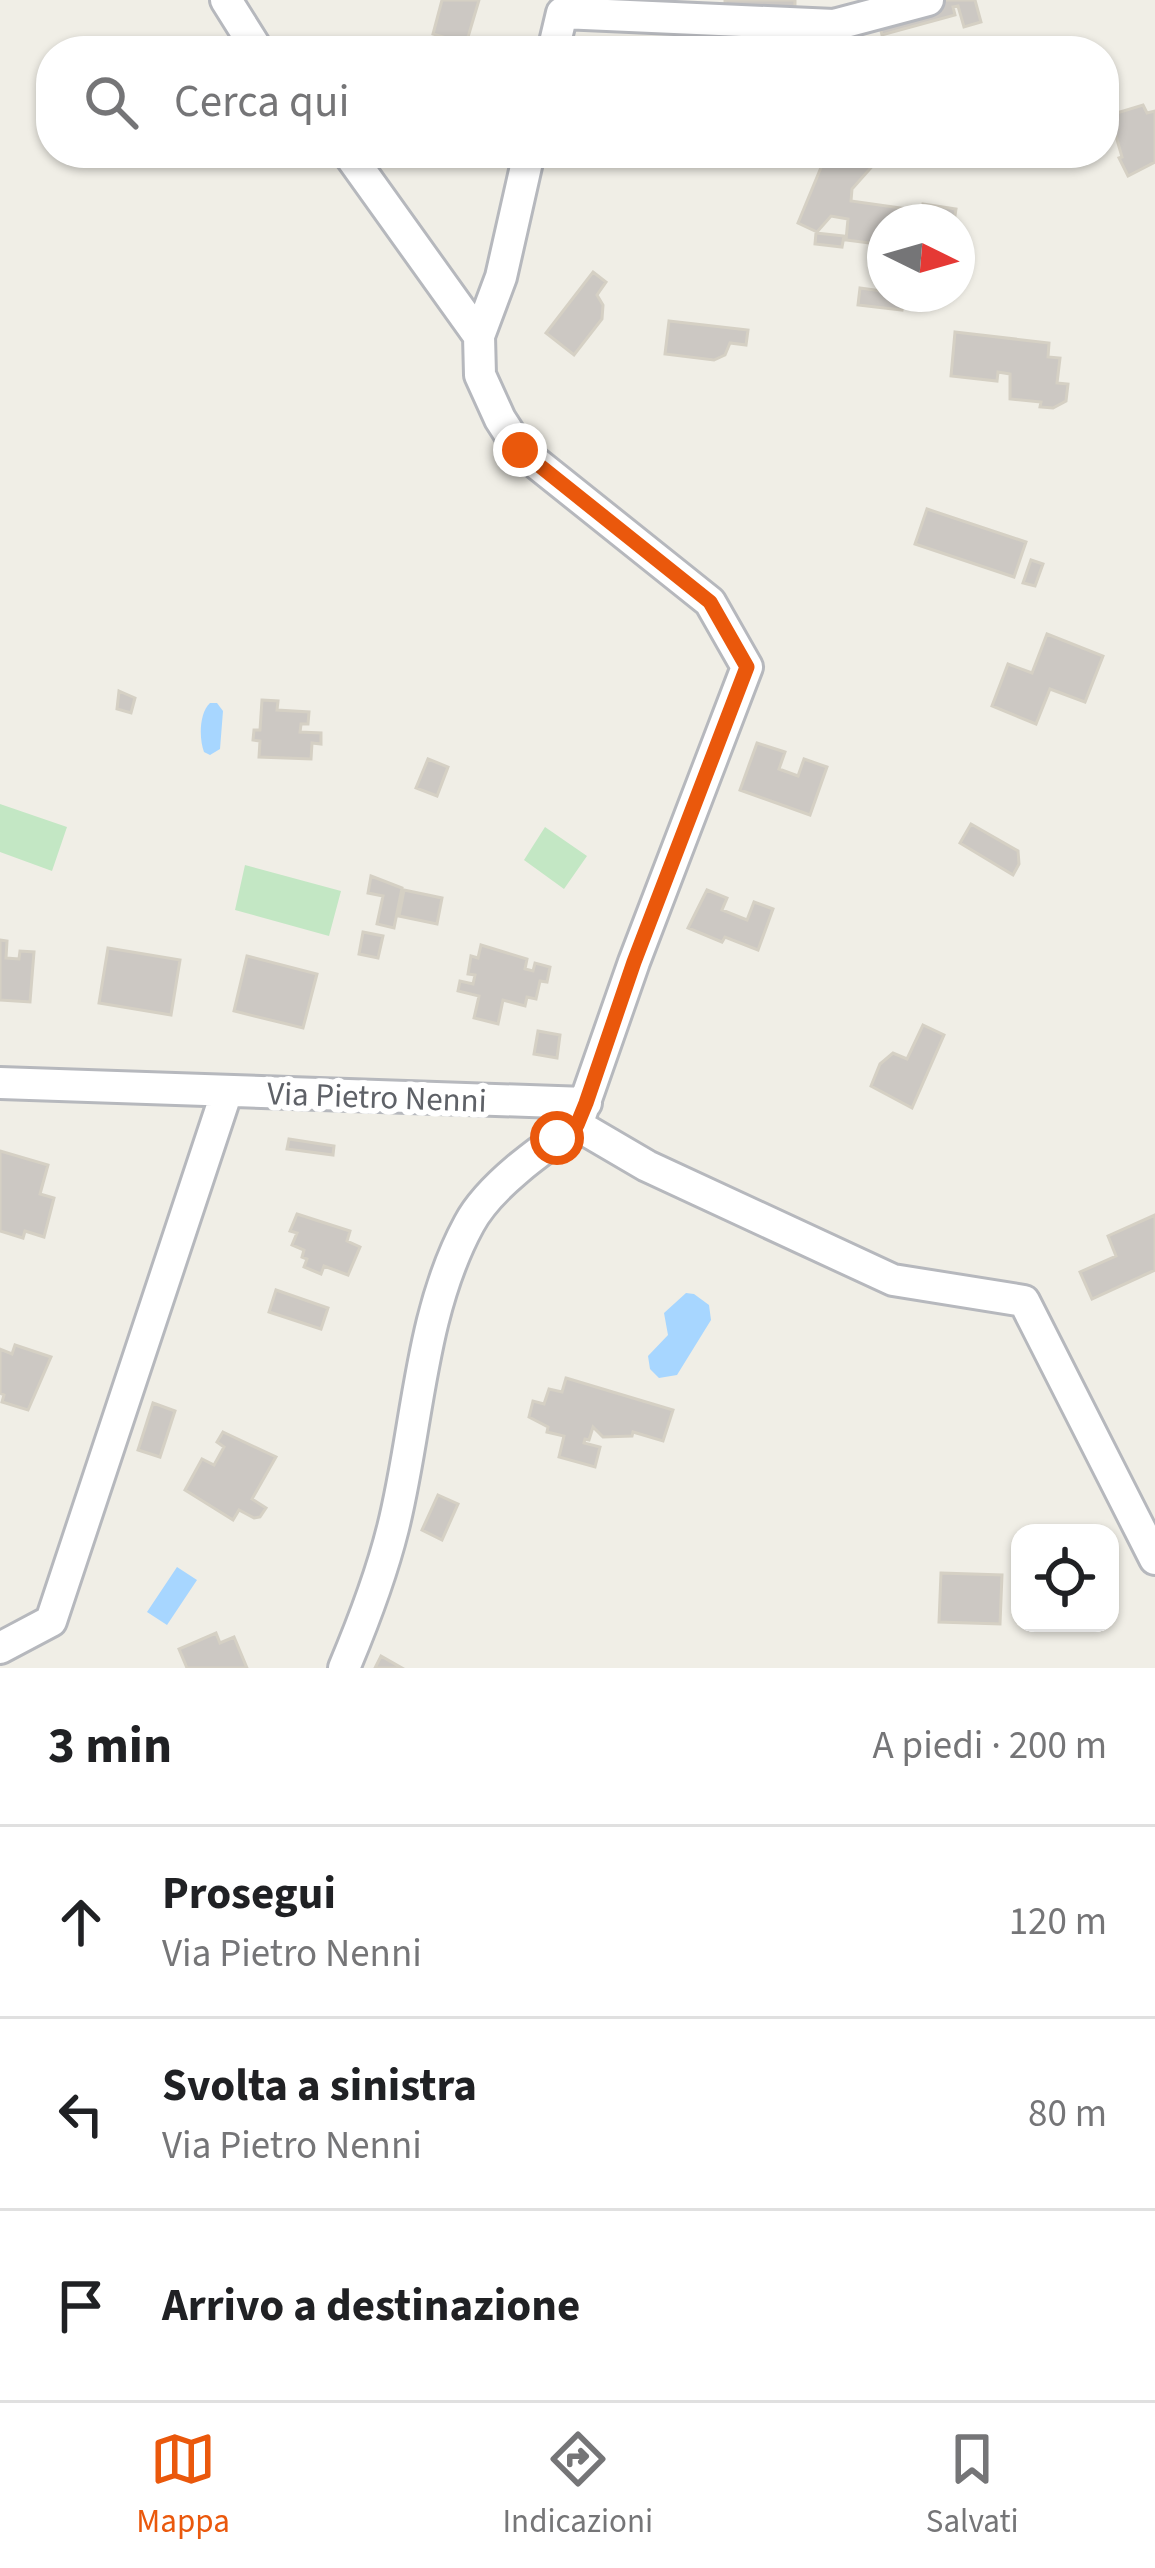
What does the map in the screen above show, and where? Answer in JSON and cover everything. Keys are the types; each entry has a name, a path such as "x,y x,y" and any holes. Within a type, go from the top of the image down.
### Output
{"street":[{"path":"226,0 249,36"},
{"path":"556,7 834,25 928,0"},
{"path":"358,168 478,335"},
{"path":"344,1668 393,1529 441,1295 470,1221 532,1154 582,1114 634,962 747,667 710,602 520,450 480,375 478,335 501,277 526,168"},
{"path":"0,1083 227,1091"},
{"name":"Via Pietro Nenni","path":"0,1648 51,1622 227,1091 582,1114"},
{"path":"582,1114 647,1166 892,1280 1024,1301 1155,1559"}],"green space":[{"path":"0,804 67,827 52,871 0,852"},
{"path":"545,827 587,856 564,889 524,860"},
{"path":"245,865 341,891 329,936 235,910"}],"water":[{"path":"210,703 217,703 223,711 220,749 210,755 204,752 201,733"},
{"path":"686,1293 709,1305 711,1320 677,1375 659,1378 650,1369 648,1356 668,1335 664,1313"},
{"path":"177,1567 197,1580 167,1625 147,1612"}],"building":[{"path":"442,0 479,0 468,36 433,34"},
{"path":"725,0 795,0 795,8 725,10"},
{"path":"942,0 975,0 981,22 964,27 958,6 953,7 955,15 882,35 878,19"},
{"path":"1143,105 1147,113 1155,111 1155,162 1128,176 1119,158 1119,112"},
{"path":"821,168 871,168 852,189 851,201 872,204 867,204 867,243 846,240 848,219 831,216 817,232 798,223"},
{"path":"816,233 844,236 842,247 815,244"},
{"path":"593,272 606,282 597,295 603,305 602,319 574,355 546,333"},
{"path":"860,288 867,289 867,306 858,305"},
{"path":"669,321 748,330 746,345 730,343 725,355 714,360 665,354"},
{"path":"955,332 1049,343 1048,357 1060,358 1057,383 1068,384 1066,401 1053,408 1010,399 1010,374 998,372 997,381 951,376"},
{"path":"927,509 1026,542 1014,577 915,544"},
{"path":"1031,560 1043,564 1035,586 1023,583"},
{"path":"1047,634 1103,656 1085,702 1050,689 1036,724 992,706 1008,664 1032,673"},
{"path":"119,691 135,698 131,713 117,709"},
{"path":"262,700 278,701 277,710 309,712 308,724 301,724 300,732 321,733 321,744 312,743 311,759 259,757 260,741 253,740 254,730 260,730"},
{"path":"757,743 785,752 779,769 798,776 804,759 827,767 810,815 740,790"},
{"path":"428,759 448,767 437,796 416,788"},
{"path":"971,824 1018,851 1019,864 1013,875 960,843"},
{"path":"371,876 402,888 394,928 377,924 383,896 368,893"},
{"path":"404,890 442,898 437,924 399,916"},
{"path":"707,890 727,898 722,910 747,920 754,902 773,909 758,950 688,928"},
{"path":"363,932 383,936 378,958 359,954"},
{"path":"0,940 7,941 6,958 19,959 20,951 34,952 30,1002 0,1000"},
{"path":"481,945 527,959 525,969 533,971 535,963 550,967 536,999 527,997 525,1006 503,1000 498,1024 474,1018 479,996 458,991 460,981 473,984 475,975 468,974 471,956 478,958"},
{"path":"108,948 180,960 171,1015 99,1003"},
{"path":"247,956 317,974 303,1028 234,1011"},
{"path":"923,1025 944,1035 912,1108 871,1086 880,1064 893,1053 907,1059"},
{"path":"538,1031 560,1035 557,1058 534,1054"},
{"path":"289,1139 334,1146 333,1155 287,1149"},
{"path":"0,1151 48,1165 40,1194 54,1198 44,1237 25,1231 23,1238 0,1231"},
{"path":"297,1214 350,1231 347,1241 360,1247 348,1275 324,1266 321,1274 304,1267 304,1250 292,1245 297,1233 290,1231"},
{"path":"1155,1215 1155,1270 1092,1299 1080,1272 1116,1256 1108,1236"},
{"path":"276,1290 328,1308 321,1329 269,1312"},
{"path":"15,1345 51,1357 28,1410 2,1402 0,1393 0,1349 12,1354"},
{"path":"566,1378 673,1410 663,1441 633,1432 632,1436 603,1437 593,1427 584,1443 600,1447 595,1467 559,1457 564,1436 547,1432 548,1427 529,1417 533,1401 544,1404 549,1389 562,1392"},
{"path":"153,1403 175,1411 160,1457 138,1450"},
{"path":"223,1432 276,1457 252,1499 266,1508 260,1517 239,1510 233,1520 185,1490 202,1459 214,1465 224,1447 217,1442"},
{"path":"438,1495 458,1504 442,1540 422,1530"},
{"path":"941,1573 1002,1575 1000,1624 939,1622"},
{"path":"216,1633 220,1643 234,1637 247,1668 187,1668 179,1649"},
{"path":"381,1656 402,1668 375,1668"}],"route":[{"path":"520,450 710,602 747,667 634,962 586,1103 577,1125 557,1138"}]}
